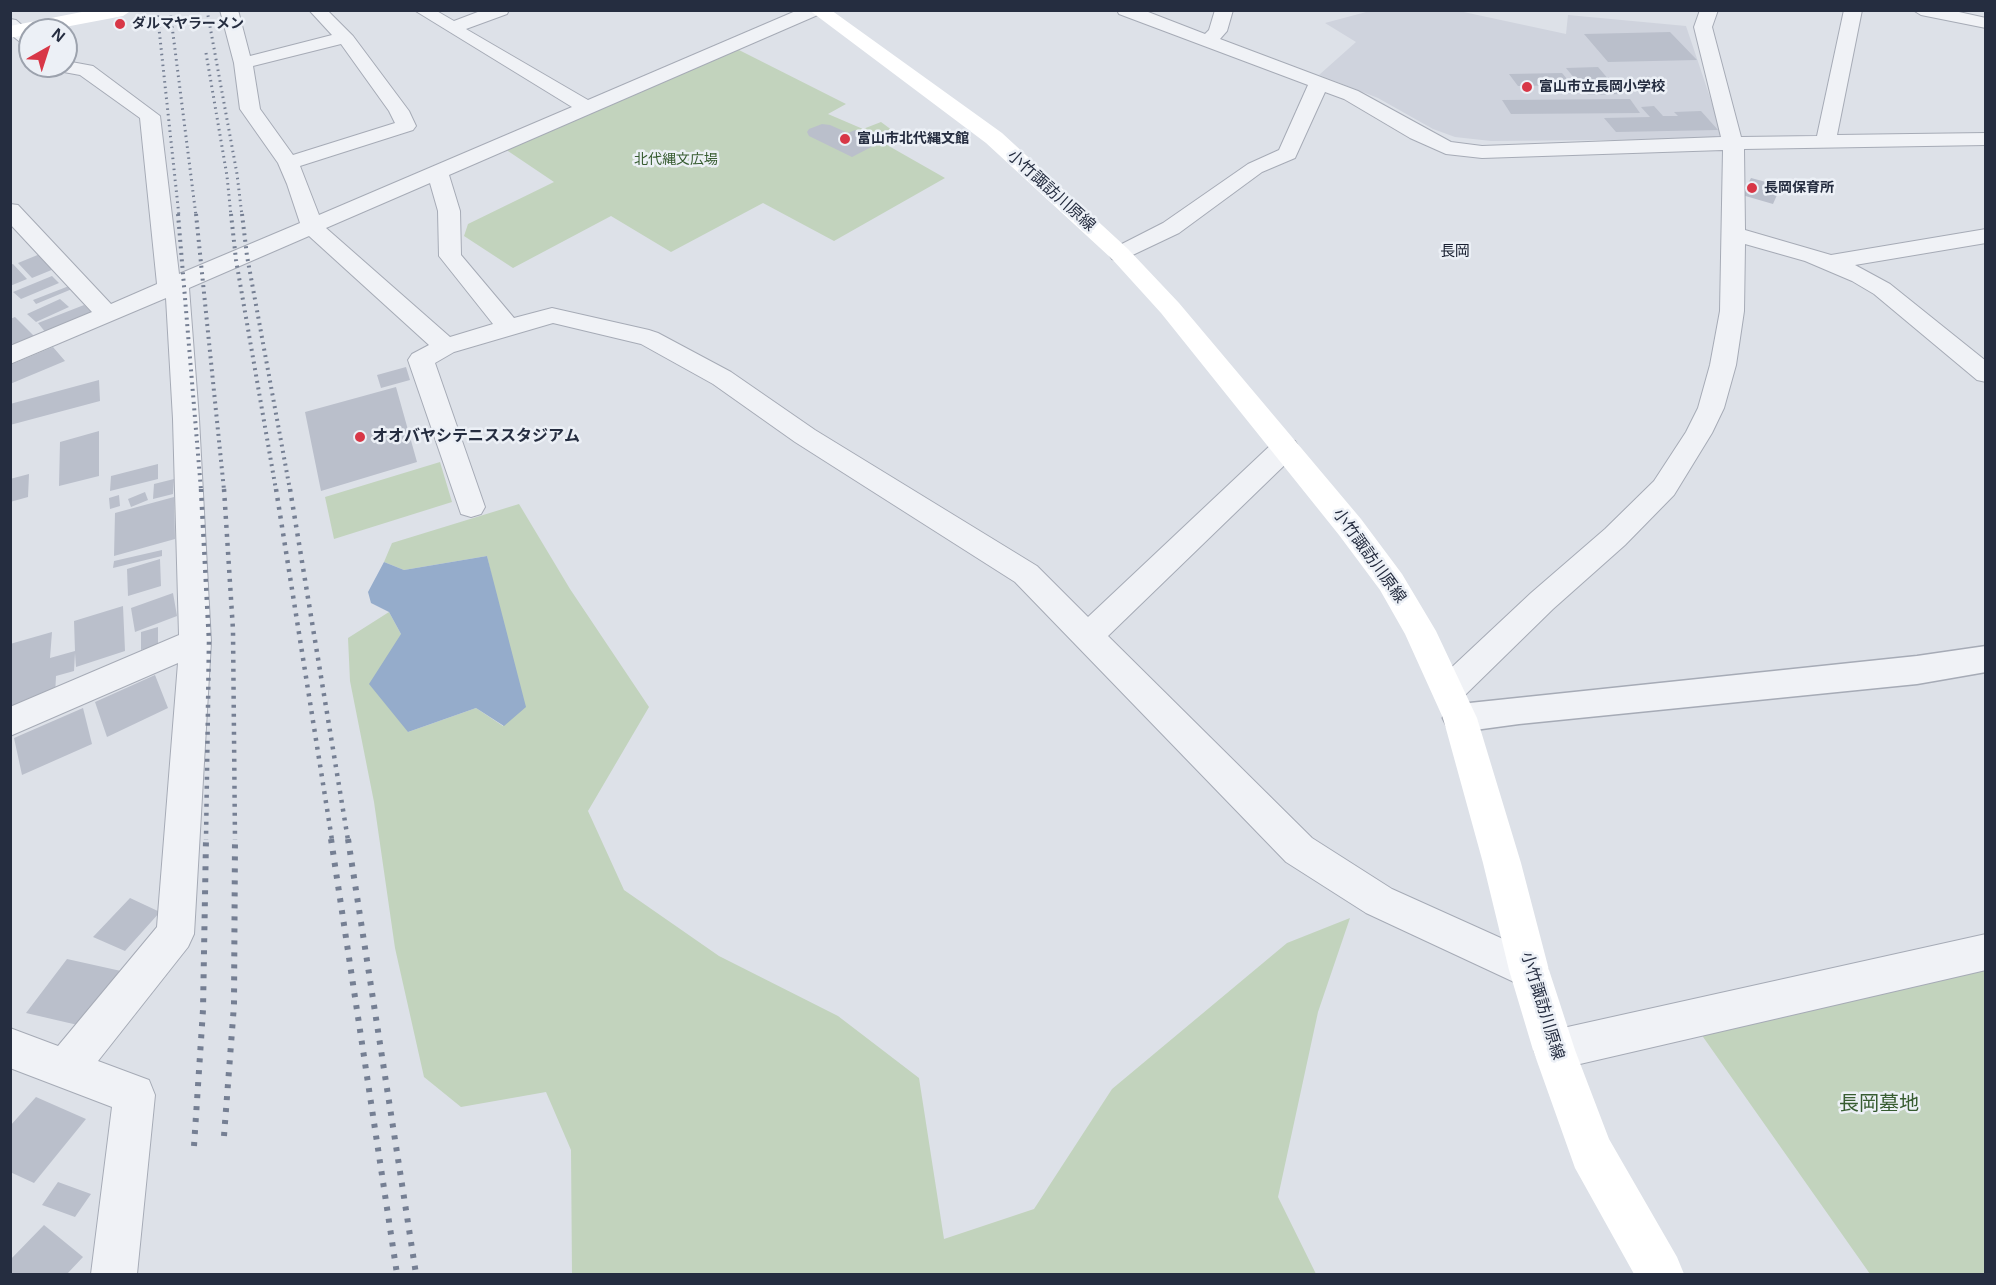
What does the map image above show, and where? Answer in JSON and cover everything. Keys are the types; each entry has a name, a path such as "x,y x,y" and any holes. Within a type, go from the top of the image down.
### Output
{"main road":[{"path":"17,32 123,10"},
{"name":"小竹諏訪川原線","path":"818,10 994,138 1120,254 1170,308 1391,582 1420,630 1454,704 1502,863 1529,970 1554,1050 1591,1152 1660,1275"}],"street":[{"path":"229,10 243,63 250,109 288,163 298,184 312,227 445,346"},
{"path":"288,163 387,134 406,126 399,111 345,38 318,10"},
{"path":"422,10 587,108"},
{"path":"452,28 501,10"},
{"path":"10,356 814,10"},
{"path":"1125,10 1351,95 1417,134 1446,148 1482,152 1986,139"},
{"path":"1208,42 1218,32 1224,10"},
{"path":"1454,704 1542,601 1615,537 1664,488 1699,433 1711,408 1723,365 1731,311 1735,168 1733,144 1703,27 1709,10"},
{"path":"1826,142 1853,10"},
{"path":"1921,10 1986,23"},
{"path":"243,63 345,38"},
{"path":"65,1069 175,934 195,642 186,419 173,285 150,116 86,70 78,69"},
{"path":"1120,254 1171,228 1255,168 1287,154 1319,82"},
{"path":"438,172 448,211 450,256 509,328"},
{"path":"10,210 106,313"},
{"path":"1734,234 1828,262 1860,276 1974,353 1986,374"},
{"path":"1828,262 1986,236"},
{"path":"471,507 421,360 445,346 552,315 649,338 722,378 805,436 1026,574 1299,850 1379,901 1529,970"},
{"path":"1088,636 1285,448"},
{"path":"10,722 195,642"},
{"path":"1454,704 1519,710 1917,670 1986,659"},
{"path":"1554,1050 1986,952"},
{"path":"10,1048 134,1095 114,1275"}],"shaded area":[{"name":"富山市立長岡小学校","path":"1370,11 1459,11 1566,34 1568,15 1686,26 1724,139 1491,141 1455,137 1433,129 1378,98 1319,75 1356,42 1325,23"}],"green space":[{"name":"北代縄文広場","path":"737,49 846,104 828,114 863,129 881,122 904,139 887,145 945,178 834,241 763,203 671,252 611,216 513,268 464,236 468,224 554,182 505,149"},
{"path":"440,462 452,502 334,539 325,497"},
{"path":"519,504 570,589 649,707 588,811 624,890 719,956 838,1016 919,1078 944,1239 1034,1209 1112,1089 1287,943 1350,918 1318,1012 1278,1197 1316,1274 572,1274 571,1150 546,1092 461,1107 424,1077 395,948 374,802 350,681 348,638 389,612 401,634 408,732 476,708 503,726 504,631 487,556 404,570 384,562 392,543"},
{"name":"長岡墓地","path":"1985,967 1985,1274 1870,1274 1701,1034"}],"water":[{"path":"487,556 526,707 504,726 476,708 408,732 369,684 401,634 389,612 371,603 368,592 384,562 404,570"}],"building":[{"path":"1670,32 1697,60 1608,62 1584,34"},
{"path":"1598,67 1621,94 1588,95 1566,68"},
{"path":"1562,73 1572,85 1518,86 1509,74"},
{"path":"1630,99 1640,113 1511,114 1502,100"},
{"path":"1654,106 1663,116 1678,116 1674,112 1701,111 1718,130 1616,132 1604,118 1650,117 1641,107"},
{"name":"富山市北代縄文館","path":"822,124 848,133 855,130 881,142 852,157 809,136 807,132 809,129"},
{"path":"1751,178 1781,186 1773,204 1742,195"},
{"path":"40,254 54,269 32,278 18,263"},
{"path":"13,264 27,279 10,286 10,265"},
{"path":"52,276 59,283 21,299 13,292"},
{"path":"69,286 72,289 36,304 33,300"},
{"path":"60,299 69,307 36,322 27,314"},
{"path":"84,305 92,313 46,333 38,323"},
{"path":"15,317 36,338 15,347 10,341 10,319"},
{"path":"53,347 65,361 10,384 10,365"},
{"path":"406,367 410,380 381,388 377,375"},
{"path":"99,380 100,401 10,425 10,404"},
{"name":"オオバヤシテニススタジアム","path":"396,387 417,462 321,491 305,412"},
{"path":"99,431 99,476 59,486 60,442"},
{"path":"158,464 158,479 110,491 111,476"},
{"path":"29,474 28,497 10,502 10,479"},
{"path":"174,479 173,494 153,499 154,484"},
{"path":"145,492 148,500 131,507 128,499"},
{"path":"119,495 120,506 110,509 109,498"},
{"path":"174,497 175,539 114,556 115,513"},
{"path":"162,550 162,556 113,568 114,561"},
{"path":"160,559 161,586 128,596 127,569"},
{"path":"173,593 177,616 135,632 131,608"},
{"path":"123,606 125,651 76,667 75,653 74,671 56,676 55,696 10,709 10,644 52,632 50,658 75,651 74,621"},
{"path":"158,627 158,645 141,650 141,632"},
{"path":"155,675 168,708 107,737 95,702"},
{"path":"83,708 92,744 22,775 14,738"},
{"path":"130,898 160,912 125,951 93,937"},
{"path":"67,959 121,971 82,1026 26,1013"},
{"path":"36,1097 86,1119 34,1183 10,1172 10,1126"},
{"path":"58,1182 91,1194 75,1217 42,1205"},
{"path":"44,1225 83,1257 67,1274 10,1274 10,1260"}],"railway":[{"path":"157,10 179,216"},
{"path":"170,10 196,216"},
{"path":"207,10 237,174 242,216"},
{"path":"206,53 227,176 231,216"},
{"path":"178,214 201,490"},
{"path":"196,214 224,490"},
{"path":"231,214 236,260 276,490"},
{"path":"242,214 247,256 290,490"},
{"path":"201,489 209,641 206,840"},
{"path":"224,489 233,630 235,840"},
{"path":"276,489 332,840"},
{"path":"290,489 348,840"},
{"path":"194,1146 203,1010 206,839"},
{"path":"331,839 397,1274"},
{"path":"348,839 416,1274"},
{"path":"224,1136 234,1005 235,840"}],"place":[{"name":"ダルマヤラーメン","path":"120,24"},
{"name":"富山市立長岡小学校","path":"1527,87"},
{"name":"富山市北代縄文館","path":"845,139"},
{"name":"長岡保育所","path":"1752,188"},
{"name":"オオバヤシテニススタジアム","path":"360,437"}],"district":[{"name":"長岡","path":"1455,252"}]}
